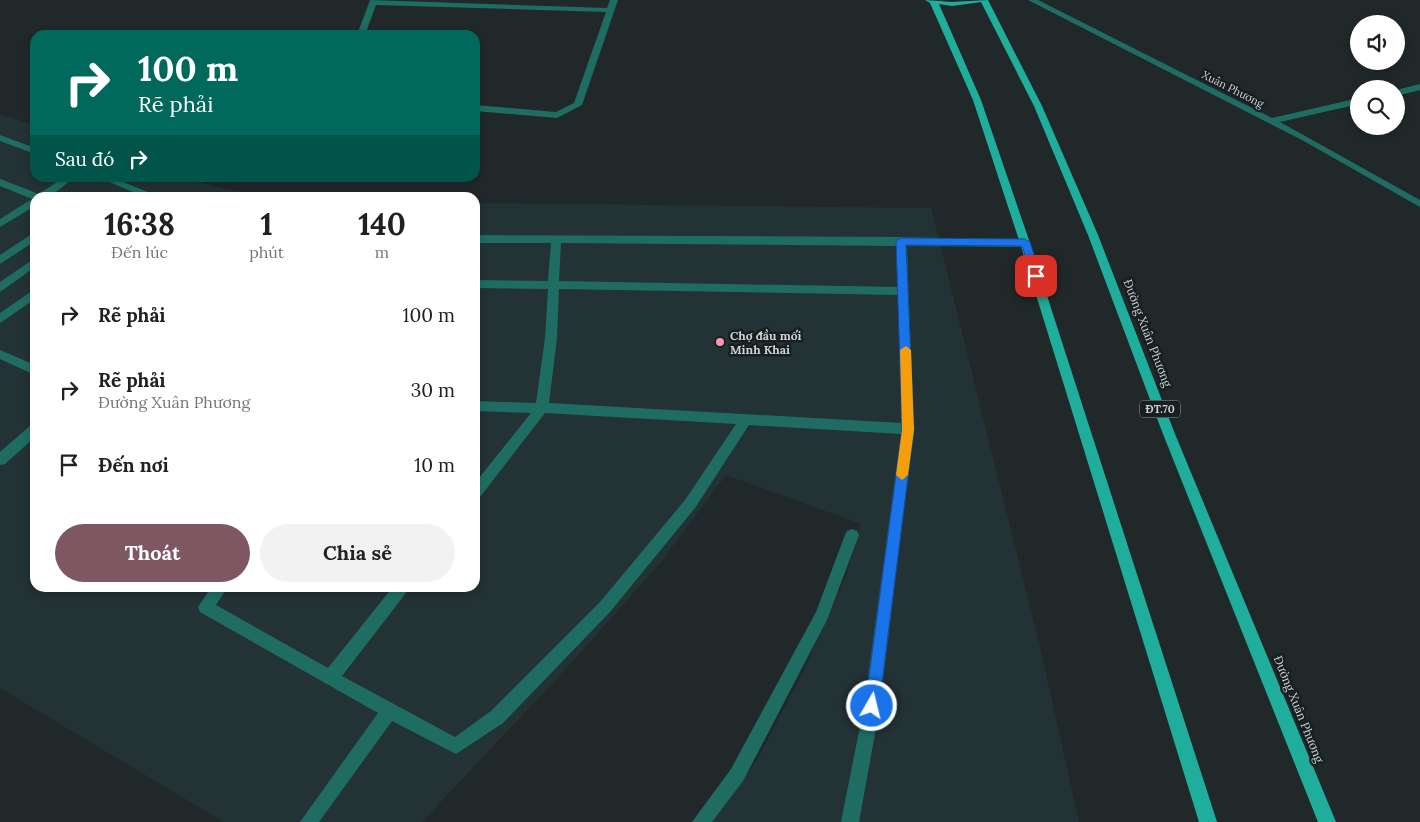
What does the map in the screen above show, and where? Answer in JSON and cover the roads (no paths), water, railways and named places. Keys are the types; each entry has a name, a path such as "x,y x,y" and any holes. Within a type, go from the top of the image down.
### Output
{"main road":[{"path":"931,1 961,4 983,0"},
{"name":"Đường Xuân Phương","path":"983,0 1038,106 1093,235 1169,434 1327,822"},
{"path":"931,1 977,100 1025,242 1208,822"}],"street":[{"path":"480,108 557,115 578,105 614,0"},
{"name":"Xuân Phương","path":"1032,0 1304,138 1420,204"},
{"path":"363,30 373,1 493,3 611,10"},
{"path":"1405,91 1420,87"},
{"path":"1271,121 1350,103"},
{"path":"0,138 30,149"},
{"path":"48,192 63,182"},
{"path":"116,182 142,192"},
{"path":"3,186 30,194"},
{"path":"0,224 30,203"},
{"path":"0,260 30,239"},
{"path":"480,239 1025,242"},
{"path":"480,487 542,408 551,338 556,240"},
{"path":"850,822 872,706 908,430 901,241"},
{"path":"0,288 30,266"},
{"path":"480,284 904,291"},
{"path":"0,319 30,297"},
{"path":"0,354 30,368"},
{"path":"480,406 746,419 908,430"},
{"path":"217,592 204,608 456,746 497,717 605,607 690,504 746,419"},
{"path":"0,460 30,433"},
{"path":"701,822 738,775 822,615 852,535"},
{"path":"330,678 398,592"},
{"path":"309,822 389,711"}],"place":[{"name":"Chợ đầu mối Minh Khai","path":"720,342"}]}
